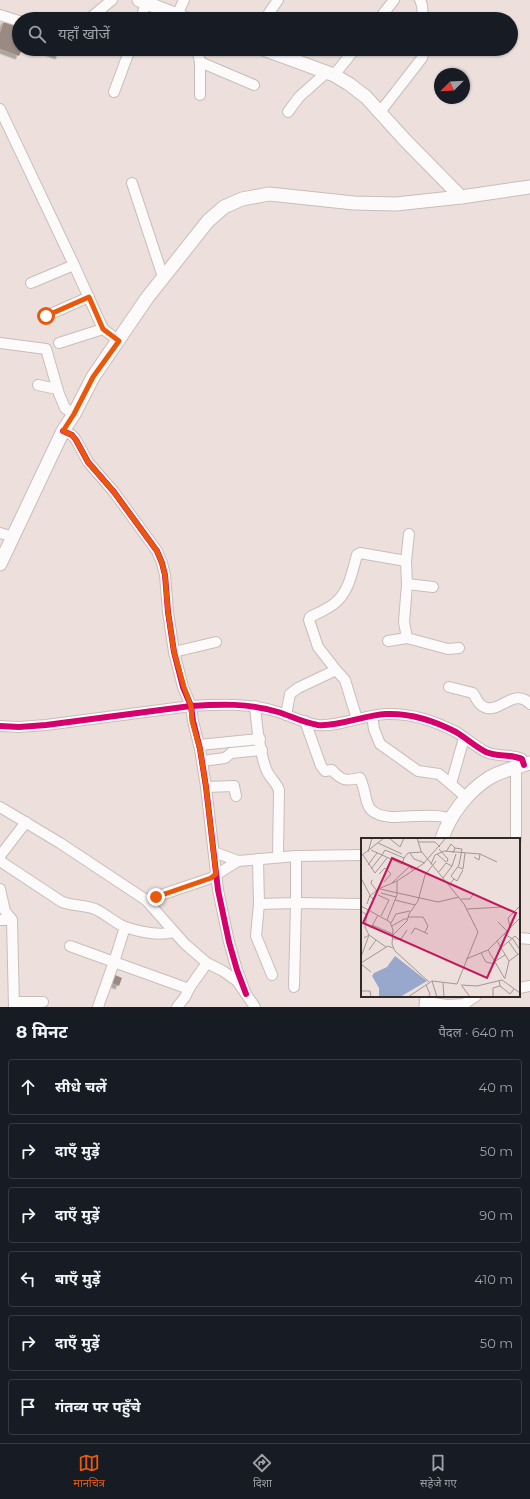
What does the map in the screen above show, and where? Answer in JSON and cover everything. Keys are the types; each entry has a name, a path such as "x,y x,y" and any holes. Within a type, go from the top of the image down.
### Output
{"main road":[{"path":"142,2 169,12"},
{"path":"282,56 330,74 349,84 366,97 404,139 461,197"},
{"path":"0,564 63,431 74,414 93,377 163,277 208,221 224,207 242,199 269,194 354,204 396,204 461,197 530,187"},
{"path":"442,838 445,827 450,819 467,798 489,778 523,765"}],"street":[{"path":"97,12 112,0"},
{"path":"183,12 184,0"},
{"path":"270,12 278,0"},
{"path":"385,12 394,0"},
{"path":"420,0 422,12"},
{"path":"141,12 142,2"},
{"path":"0,15 12,19"},
{"path":"114,92 127,56"},
{"path":"199,56 200,95"},
{"path":"288,112 299,97 330,74 348,56"},
{"path":"380,112 422,56"},
{"path":"200,62 254,85"},
{"path":"0,109 103,329 119,341"},
{"path":"132,183 163,277"},
{"path":"31,282 74,265"},
{"path":"46,316 89,297"},
{"path":"59,343 103,329"},
{"path":"0,343 46,349 57,389 65,408 74,414"},
{"path":"38,386 57,389"},
{"path":"63,431 72,435 76,440 88,462 114,492 157,551 162,563 165,575 168,619 174,652 191,706 192,721 202,761 218,890 229,942 246,994"},
{"path":"0,533 14,536"},
{"path":"407,638 404,622 407,584 406,561 409,534"},
{"path":"357,719 345,680 318,647 308,620 310,617 335,604 341,597 347,588 357,555 360,553 406,561"},
{"path":"407,584 433,587"},
{"path":"388,641 407,638 448,649 459,648"},
{"path":"174,652 216,642"},
{"path":"286,715 290,694 298,688 336,670"},
{"path":"449,687 472,693 480,704 491,708 498,707 507,701 516,698 523,698 530,704"},
{"path":"0,726 19,727 46,725 191,706 229,704 254,706 316,724 329,726 387,714 435,721 488,752 515,756 522,759 523,765 516,838"},
{"path":"254,706 267,770 279,790 278,857"},
{"path":"372,716 374,729 380,744 418,771 439,774 467,798"},
{"path":"305,721 321,766 325,771 332,770 340,778 345,780 360,778 366,801 374,812 384,817 392,818 438,816 447,817 450,819"},
{"path":"451,784 464,738"},
{"path":"199,745 260,739"},
{"path":"202,761 225,758 231,753 262,750"},
{"path":"206,787 234,786 236,796"},
{"path":"0,807 26,822 146,900 174,932 207,962 237,981 255,1007"},
{"path":"0,856 26,822"},
{"path":"214,852 238,861"},
{"path":"146,900 211,878 238,861 296,856 361,855"},
{"path":"294,987 296,856"},
{"path":"258,859 259,904 256,936 272,975"},
{"path":"0,861 62,902 95,909 125,927 154,934 174,932"},
{"path":"0,889 5,911 12,920 14,1004 43,1002"},
{"path":"259,904 361,904"},
{"path":"0,920 12,920"},
{"path":"98,1007 125,927"},
{"path":"520,938 530,939"},
{"path":"70,946 189,989"},
{"path":"177,1007 207,962"},
{"path":"520,988 530,986"},
{"path":"427,1002 447,1005 464,1005 475,997"}],"building":[{"path":"5,19 12,22 12,53 0,49 0,33"},
{"path":"115,975 122,978 119,986 112,983"}],"cycle path":[{"path":"63,431 72,435 76,440 88,462 114,492 157,551 162,563 165,575 168,612 174,652 183,687 191,706 200,749 218,890 229,942 246,994"},
{"path":"0,726 19,727 46,725 191,706 213,705 234,705 267,709 318,725 334,724 378,715 395,714 413,716 440,724 456,732 486,752 518,757 522,759 524,765"}],"route":[{"path":"46,316 89,297 103,329 119,341 93,377 74,414 63,431 72,435 76,440 88,462 114,492 157,551 165,575 170,632 174,652 191,706 192,721 200,749 207,791 216,874 211,878 156,897"}]}
